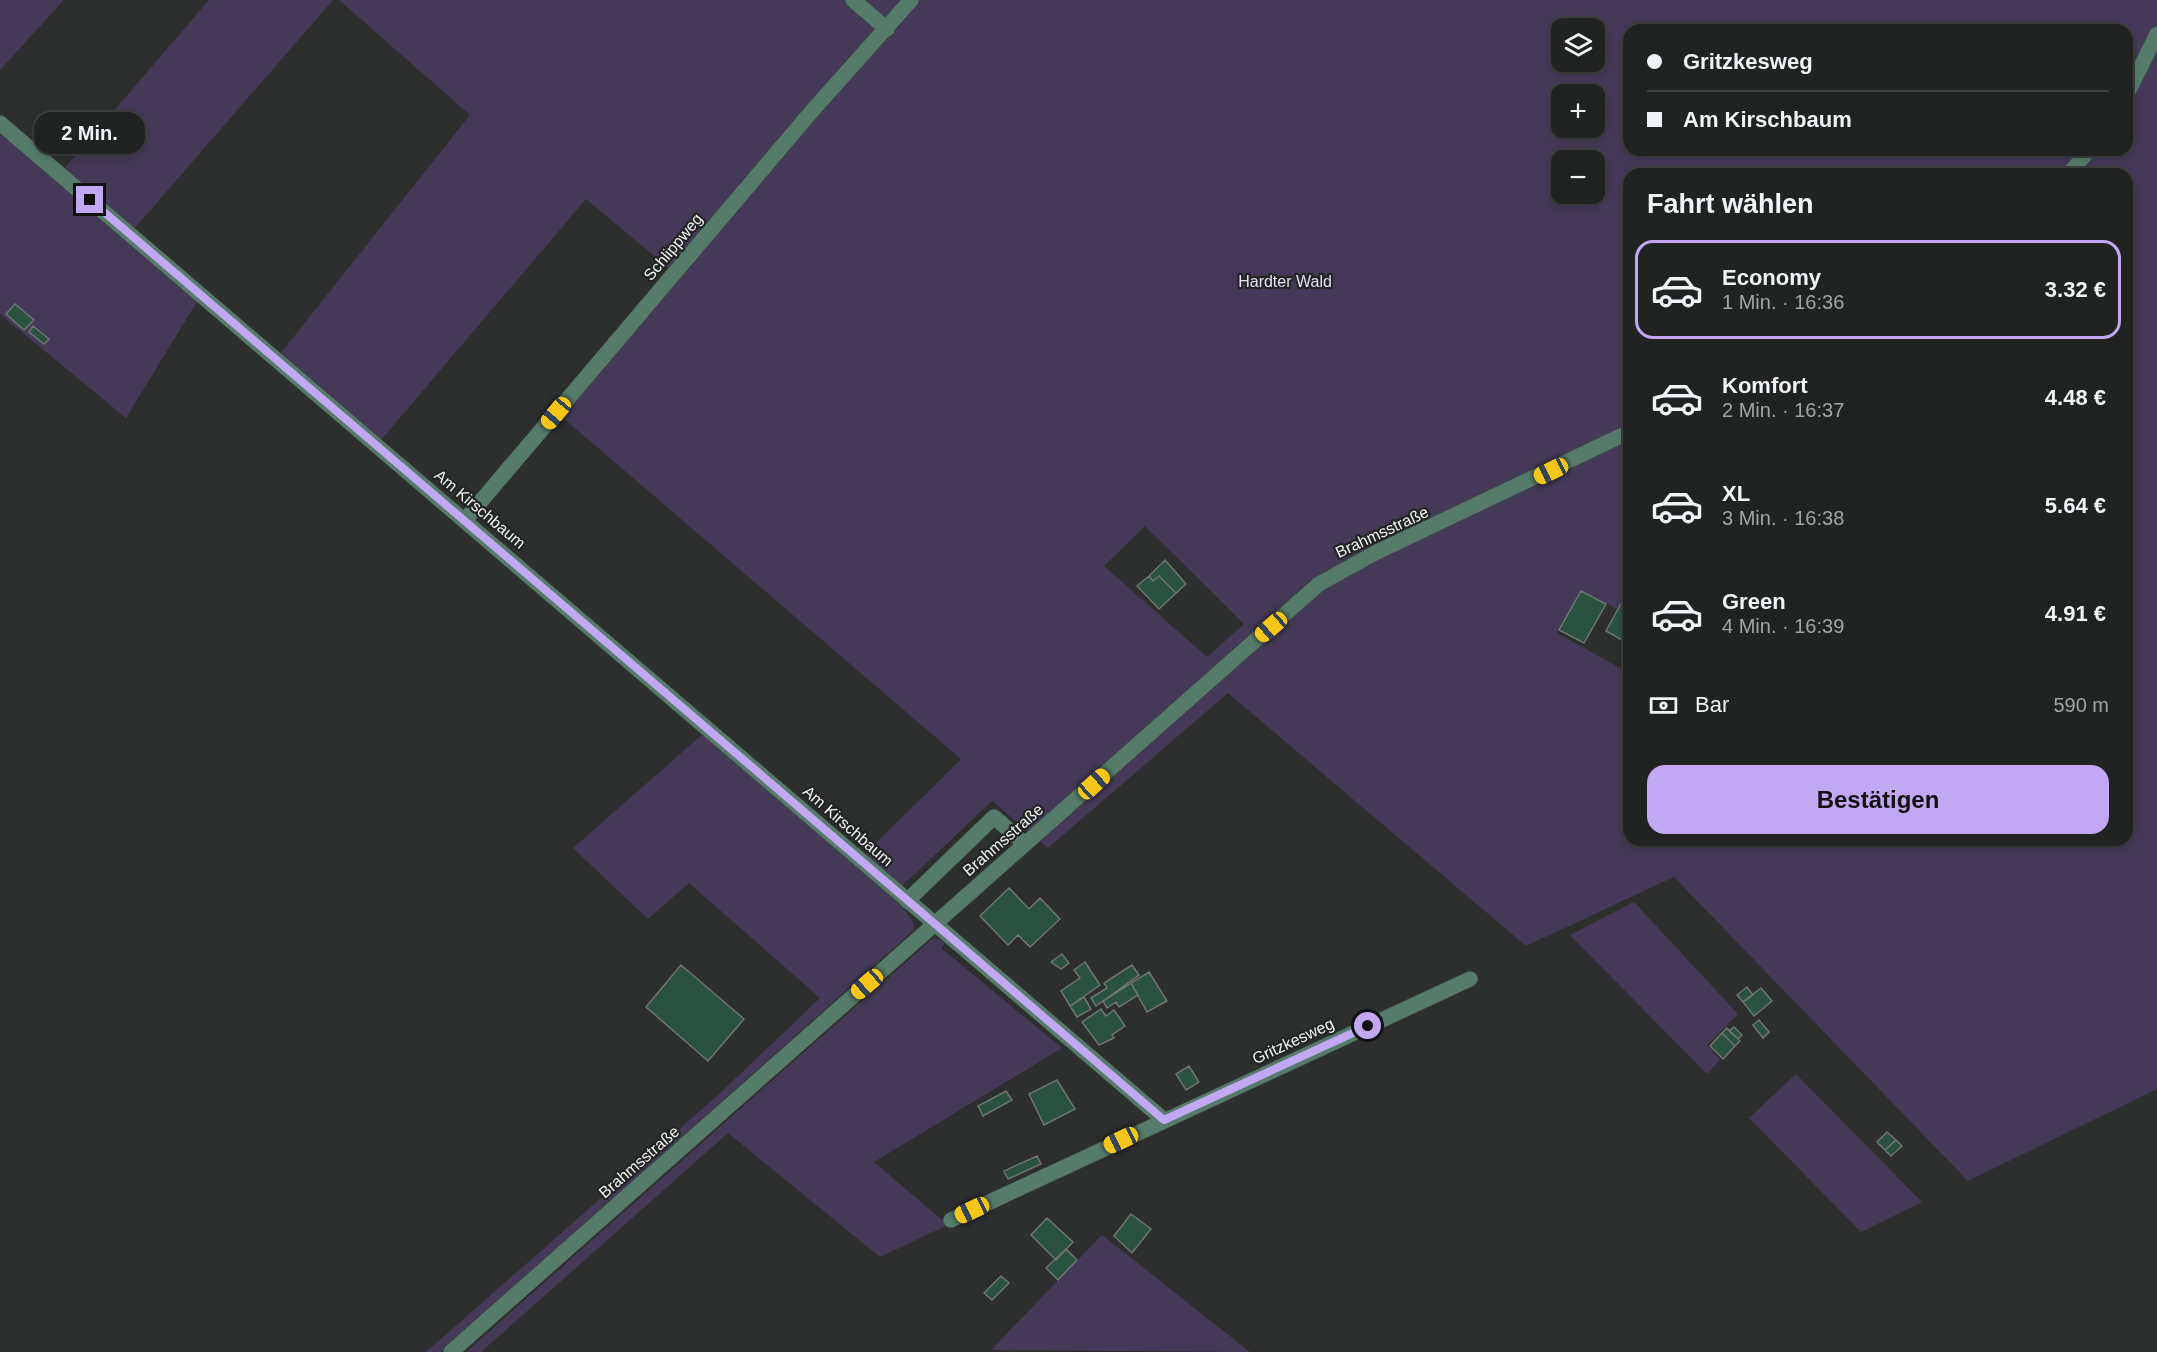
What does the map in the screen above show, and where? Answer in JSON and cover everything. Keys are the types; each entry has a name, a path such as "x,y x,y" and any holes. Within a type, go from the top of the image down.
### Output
{"street":[{"path":"853,0 887,29"},
{"name":"Schlippweg","path":"465,520 805,120 911,0"},
{"path":"2133,82 2157,34"},
{"name":"Am Kirschbaum","path":"0,123 934,925"},
{"path":"2074,168 2084,156"},
{"name":"Brahmsstraße","path":"451,1352 1329,577 1623,435"},
{"path":"907,901 994,817 1025,844"},
{"path":"934,925 1164,1120"},
{"name":"Gritzkesweg","path":"951,1220 1470,979"}],"green space":[{"path":"0,0 64,0 0,70"},
{"path":"209,0 333,0 134,229 64,169"},
{"name":"Hardter Wald","path":"339,0 2157,0 2157,1089 1968,1181 1674,877 1526,946 1228,693 1048,848 992,801 901,887 864,855 961,759 562,417 671,270 586,199 381,440 280,354 470,115","holes":["1145,526 1244,624 1207,657 1104,566"]},
{"path":"0,130 198,300 126,418 0,314"},
{"path":"704,733 902,906 913,922 914,930 441,1352 426,1352 717,1096 820,998 689,883 648,919 573,848"},
{"path":"1634,902 1738,1014 1707,1045 1720,1060 1707,1074 1570,935"},
{"path":"933,938 946,942 941,948 1062,1048 874,1162 948,1225 880,1257 728,1133 481,1352 466,1352"},
{"path":"1796,1074 1922,1202 1861,1232 1749,1118"},
{"path":"1102,1235 1250,1352 991,1350"}],"building":[{"path":"15,304 34,320 24,330 6,314"},
{"path":"33,326 49,339 44,344 29,332"},
{"path":"1165,560 1186,584 1176,593 1159,576 1153,581 1149,576"},
{"path":"1149,576 1153,581 1159,576 1176,593 1159,609 1137,586"},
{"path":"1581,591 1606,604 1584,643 1559,630"},
{"path":"1623,600 1623,641 1606,631"},
{"path":"1009,888 1029,909 1040,898 1060,919 1030,947 1018,935 1008,945 980,916"},
{"path":"1062,954 1069,963 1061,969 1051,962"},
{"path":"1085,962 1100,985 1070,1006 1061,991 1080,978 1074,970"},
{"path":"681,965 744,1019 708,1061 646,1007"},
{"path":"1132,965 1139,975 1096,1006 1091,998 1107,988 1104,983"},
{"path":"1149,972 1167,1001 1147,1012 1131,983"},
{"path":"1131,983 1138,995 1119,1007 1116,1002 1107,1008 1103,1001"},
{"path":"1747,987 1753,995 1743,1002 1737,995"},
{"path":"1761,988 1772,1001 1754,1016 1743,1002"},
{"path":"1084,997 1091,1009 1077,1017 1070,1006"},
{"path":"1101,1009 1106,1016 1114,1010 1125,1026 1112,1035 1114,1038 1099,1045 1082,1022"},
{"path":"1759,1020 1769,1032 1763,1038 1753,1025"},
{"path":"1734,1027 1742,1035 1738,1039 1729,1031"},
{"path":"1727,1028 1740,1041 1735,1046 1722,1033"},
{"path":"1722,1033 1735,1046 1723,1059 1710,1046"},
{"path":"1189,1066 1199,1082 1186,1090 1176,1074"},
{"path":"1057,1080 1075,1109 1044,1125 1029,1094"},
{"path":"1006,1091 1012,1100 983,1116 978,1106"},
{"path":"1887,1132 1896,1140 1885,1150 1877,1142"},
{"path":"1896,1140 1902,1146 1891,1156 1885,1150"},
{"path":"1037,1156 1041,1164 1008,1179 1004,1171"},
{"path":"1131,1214 1151,1229 1132,1253 1114,1236"},
{"path":"1047,1218 1073,1242 1056,1260 1031,1235"},
{"path":"1066,1249 1077,1260 1058,1280 1046,1268"},
{"path":"1001,1276 1009,1283 992,1300 984,1293"}],"route":[{"path":"90,200 1164,1120 1368,1026"}]}
